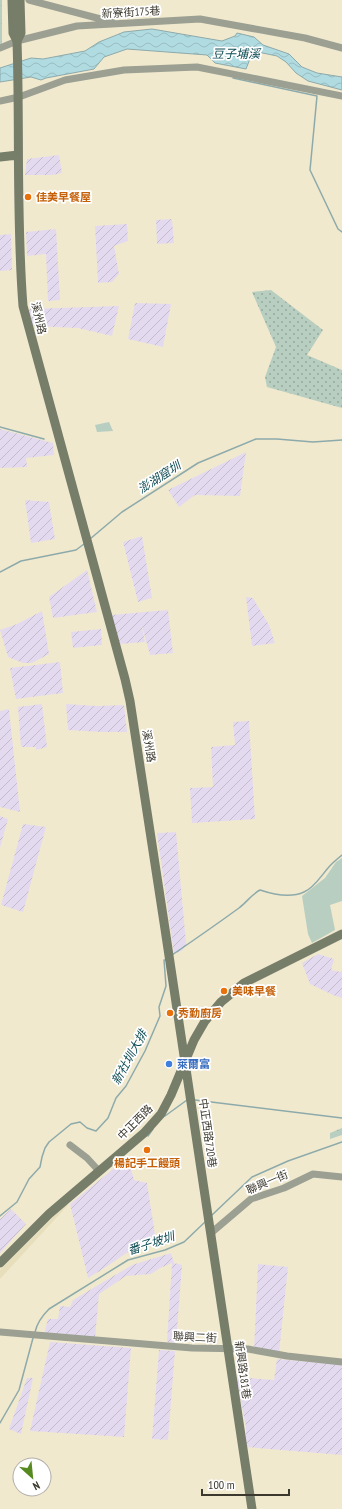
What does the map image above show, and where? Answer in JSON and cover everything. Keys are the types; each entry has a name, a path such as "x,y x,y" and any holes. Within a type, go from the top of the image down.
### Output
{"street":[{"path":"12,0 13,33 17,41"},
{"path":"17,41 21,33 20,0"},
{"path":"30,0 86,14 118,24"},
{"name":"新寮街175巷","path":"0,48 17,41 77,26 200,19 305,38 342,48"},
{"name":"溪州路","path":"17,41 19,96 18,156 20,268 23,306 130,701 185,1062"},
{"path":"0,101 65,80 124,70 197,66 342,96"},
{"path":"0,158 18,156"},
{"name":"中正西路","path":"0,1263 49,1214 144,1133 161,1114 171,1095 194,1040 205,1021 221,1002 244,983 342,934"},
{"name":"中正西路720巷","path":"185,1062 211,1234"},
{"path":"70,1145 87,1158 99,1171"},
{"name":"聯興一街","path":"211,1234 251,1199 284,1188 313,1174 342,1177"},
{"name":"新興路181巷","path":"211,1234 252,1509"},
{"name":"聯興二街","path":"0,1332 192,1348 228,1350 248,1349 287,1356 342,1362"}],"shaded area":[{"path":"59,155 62,173 52,175 25,175 27,159"},
{"path":"172,219 174,243 157,244 156,220"},
{"path":"127,224 128,241 114,246 119,274 112,282 98,283 95,226"},
{"path":"56,229 60,300 48,301 46,254 27,256 26,232"},
{"path":"11,234 12,270 0,271 0,235"},
{"path":"135,303 171,304 163,347 128,339"},
{"path":"119,306 112,336 78,328 32,326 29,309"},
{"path":"0,429 53,443 54,455 26,458 27,467 0,468"},
{"path":"246,452 240,496 195,495 179,507 168,490"},
{"path":"25,500 49,502 55,539 31,543"},
{"path":"142,536 152,598 138,602 123,542"},
{"path":"87,570 97,612 53,618 49,597"},
{"path":"246,597 253,598 269,625 275,643 252,646"},
{"path":"168,610 173,653 150,655 141,623 145,642 120,644 111,615"},
{"path":"42,611 49,654 32,663 23,663 8,657 0,630 17,624"},
{"path":"101,629 102,645 73,648 71,632"},
{"path":"60,662 63,693 16,699 10,668"},
{"path":"42,704 47,747 36,750 36,747 21,747 18,707"},
{"path":"66,704 97,706 124,705 127,732 68,730"},
{"path":"9,709 20,812 0,807 0,711"},
{"path":"249,721 255,819 192,823 190,788 213,787 211,747 235,745 233,722"},
{"path":"0,816 8,819 0,848"},
{"path":"23,824 46,827 23,912 1,905"},
{"path":"176,832 186,943 183,950 174,954 157,833"},
{"path":"318,954 334,959 331,970 341,972 342,970 342,998 310,984 302,963"},
{"path":"128,1157 134,1180 147,1183 156,1241 128,1252 88,1278 70,1204"},
{"path":"67,1203 68,1205 0,1279 0,1270"},
{"path":"11,1209 26,1224 0,1253 0,1219"},
{"path":"171,1253 174,1263 182,1265 176,1343 167,1342 172,1263 151,1274 126,1276 99,1294 95,1338 44,1334 48,1319 58,1319 60,1306 70,1307 73,1300 132,1265"},
{"path":"258,1264 288,1267 279,1353 254,1350"},
{"path":"50,1342 131,1348 124,1437 30,1431"},
{"path":"159,1350 175,1351 168,1440 152,1439"},
{"path":"277,1359 342,1365 342,1455 246,1447 246,1427 236,1377 274,1380"},
{"path":"27,1378 33,1378 21,1434 9,1429"}],"green space":[{"path":"0,0 2,0 2,45 0,46"},
{"path":"271,290 323,330 307,355 342,370 342,408 267,387 265,377 276,347 252,292"},
{"path":"109,422 113,431 97,432 95,425"},
{"path":"342,858 342,901 330,905 335,930 312,943 308,934 302,896 325,878 336,862"},
{"path":"342,1128 342,1135 330,1139 330,1133"}],"water":[{"name":"豆子埔溪","path":"152,29 222,41 235,36 237,33 254,37 263,45 289,54 302,67 317,73 342,77 342,90 308,81 296,73 286,62 277,56 253,51 246,69 215,63 207,55 127,49 104,57 94,69 41,80 31,77 0,82 0,68 31,58 43,59 85,51 99,42 124,32"}],"waterway":[{"path":"233,78 317,96 310,170 338,229 342,232"},
{"path":"0,427 44,439"},
{"name":"澎湖窟圳","path":"90,539 122,512 198,463 256,439 313,442 342,440"},
{"name":"澎湖窟圳","path":"0,572 21,561 76,550 84,544"},
{"name":"新社圳大排","path":"172,955 239,908 260,890 288,895 299,894 308,890 331,864 342,855"},
{"name":"新社圳大排","path":"0,1216 17,1202 29,1179 40,1167 45,1148 49,1142 71,1124 80,1122 87,1128 96,1131 108,1118 116,1098 126,1086 145,1051 160,1016 159,1007 166,986 165,960"},
{"path":"165,1116 187,1100"},
{"path":"195,1100 342,1118"},
{"path":"148,1136 153,1129"},
{"name":"番子坡圳","path":"212,1215 252,1177 288,1161 342,1142"},
{"name":"番子坡圳","path":"35,1332 40,1320 49,1309 128,1260 165,1250 184,1242 205,1222"},
{"name":"番子坡圳","path":"0,1423 19,1390 33,1338"}],"place":[{"name":"佳美早餐屋","path":"28,197"},
{"name":"美味早餐","path":"224,991"},
{"name":"秀勤廚房","path":"170,1013"},
{"name":"萊爾富","path":"169,1064"},
{"name":"楊記手工饅頭","path":"147,1150"}]}
